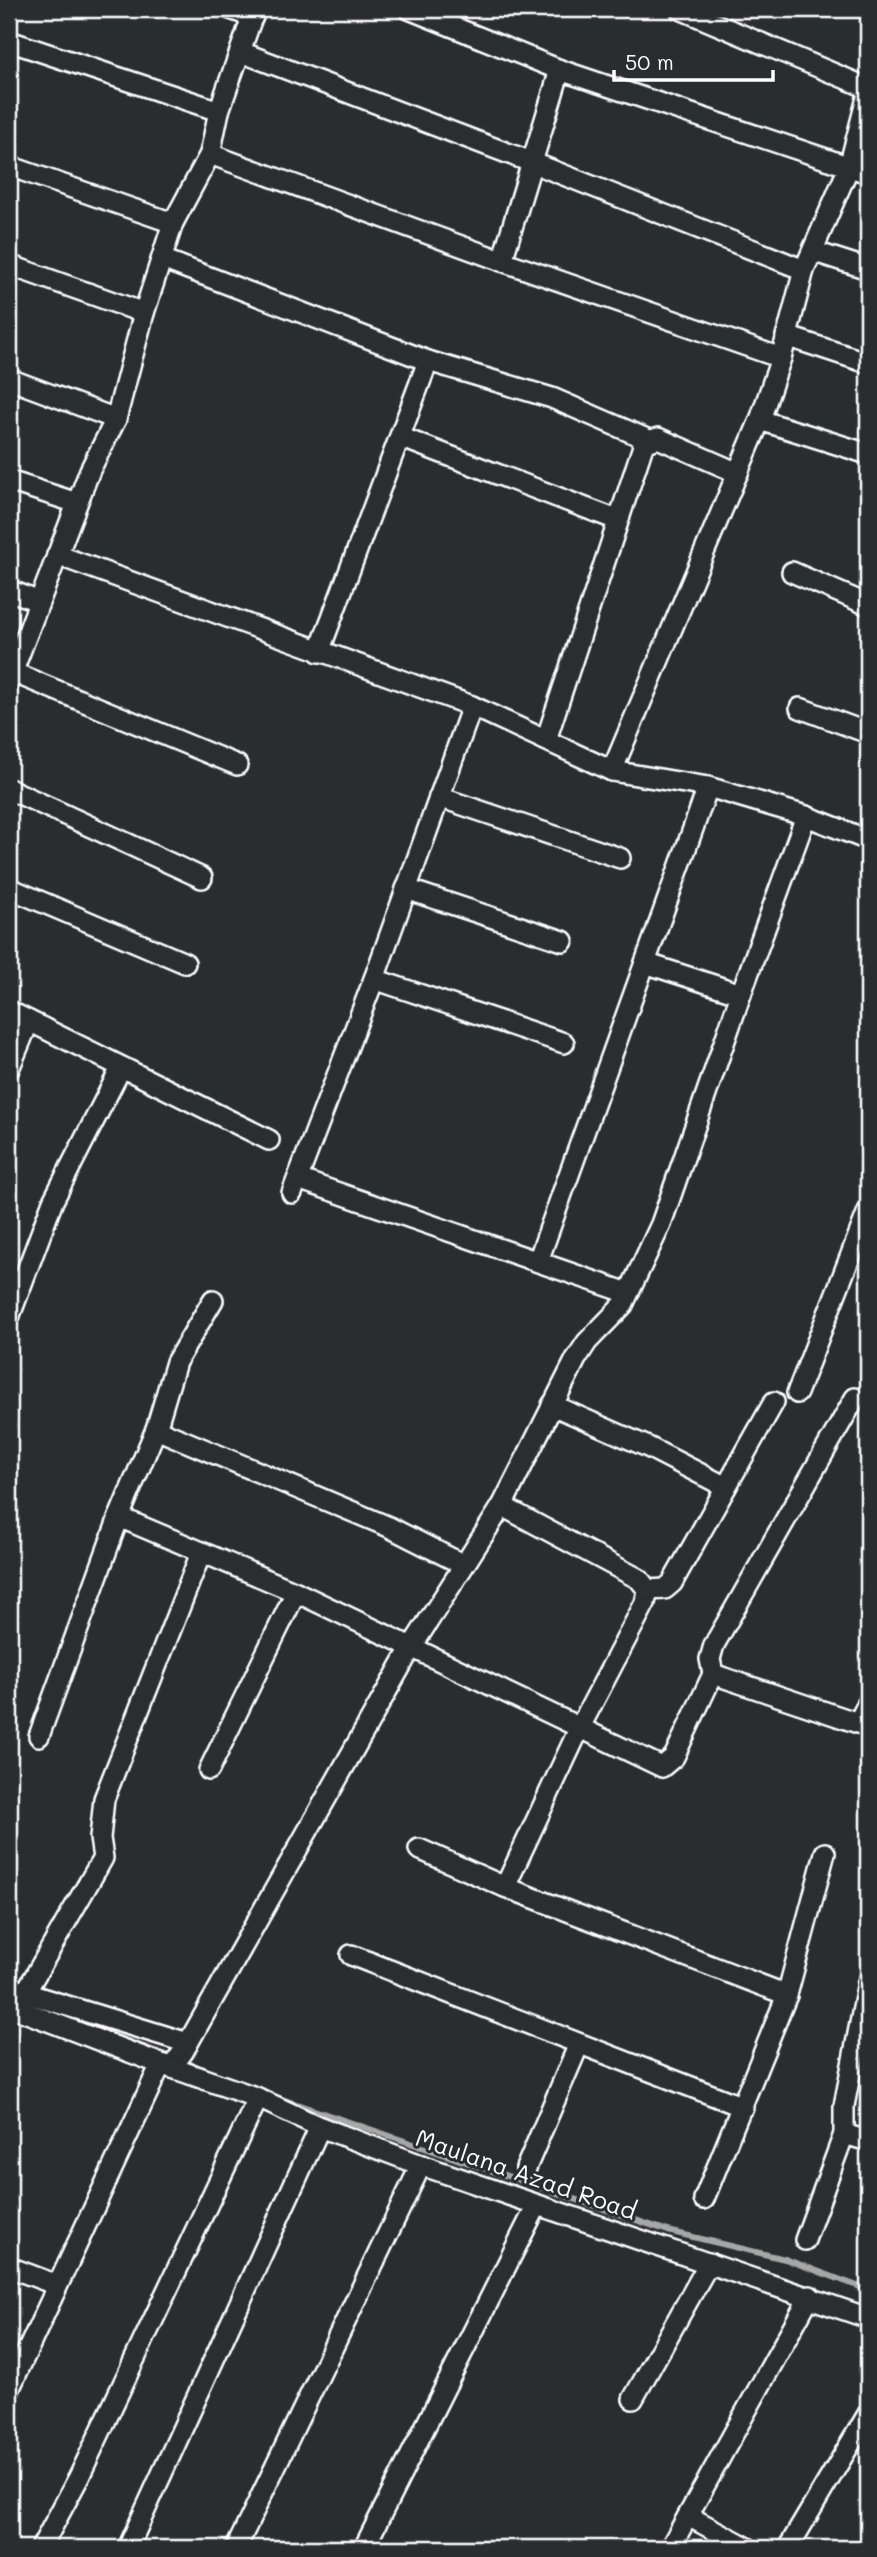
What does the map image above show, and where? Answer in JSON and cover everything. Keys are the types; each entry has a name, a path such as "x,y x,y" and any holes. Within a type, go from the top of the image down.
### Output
{"street":[{"path":"230,9 254,13 219,111 210,154 173,223 144,313 117,419 77,503 37,601 10,677 237,765"},
{"path":"409,9 560,70 859,170"},
{"path":"680,9 868,88"},
{"path":"9,41 219,111"},
{"path":"241,52 531,162 804,270"},
{"path":"502,261 560,70"},
{"path":"612,771 760,420 781,358 804,270 859,170 868,94"},
{"path":"210,154 502,261 781,358"},
{"path":"9,166 173,223"},
{"path":"815,252 868,269"},
{"path":"162,259 428,361 552,398 649,440"},
{"path":"9,265 144,313"},
{"path":"786,336 868,363"},
{"path":"319,652 428,361"},
{"path":"9,379 117,419"},
{"path":"760,420 868,454"},
{"path":"400,437 617,520"},
{"path":"546,740 640,449 649,440 658,438 738,473"},
{"path":"9,481 77,503"},
{"path":"57,555 472,706 612,771 708,787 806,816 868,840"},
{"path":"792,572 868,604"},
{"path":"9,590 37,601"},
{"path":"472,706 374,979 295,1186 538,1261 628,1293"},
{"path":"800,708 868,733"},
{"path":"538,1261 708,787"},
{"path":"9,789 202,878"},
{"path":"439,797 620,858"},
{"path":"9,2390 57,2285 176,2058 411,1648 462,1564 502,1506 587,1342 613,1318 628,1293 660,1224 806,816"},
{"path":"9,888 185,963"},
{"path":"406,889 563,941"},
{"path":"645,963 741,995"},
{"path":"374,979 564,1043"},
{"path":"9,1011 269,1140"},
{"path":"9,1069 29,1021"},
{"path":"9,1318 53,1200 121,1068"},
{"path":"797,1393 868,1211"},
{"path":"39,1736 119,1517 156,1429 176,1362 213,1300"},
{"path":"119,1517 296,1592 662,1766 674,1757 713,1674 709,1659 713,1645 855,1398"},
{"path":"648,1590 665,1588 672,1583 774,1402"},
{"path":"552,1405 648,1447 726,1487"},
{"path":"156,1429 389,1527 462,1564"},
{"path":"502,1506 639,1579 648,1590"},
{"path":"176,2058 17,1990 103,1858 100,1838 104,1799 201,1553"},
{"path":"505,1887 580,1727 645,1603 648,1590"},
{"path":"209,1770 296,1592"},
{"path":"713,1674 863,1724 868,1703"},
{"path":"419,1849 505,1887 787,1995"},
{"path":"704,2199 787,1995 825,1853"},
{"path":"351,1955 743,2107"},
{"path":"805,2240 844,2134 844,2106 868,1982"},
{"path":"9,2006 176,2058"},
{"path":"526,2168 579,2044"},
{"name":"Maulana Azad Road","path":"176,2058 320,2127 421,2165 868,2318"},
{"path":"41,2548 79,2477 258,2098"},
{"path":"128,2548 320,2127"},
{"path":"844,2134 868,2141"},
{"path":"236,2548 421,2165"},
{"path":"364,2548 537,2205"},
{"path":"633,2399 709,2263"},
{"path":"9,2267 57,2285"},
{"path":"670,2548 810,2296"},
{"path":"788,2548 868,2414"},
{"path":"688,2516 748,2548"}],"waterway":[{"path":"106,2033 204,2069"},
{"path":"273,2096 668,2231 785,2259 868,2290"}]}
